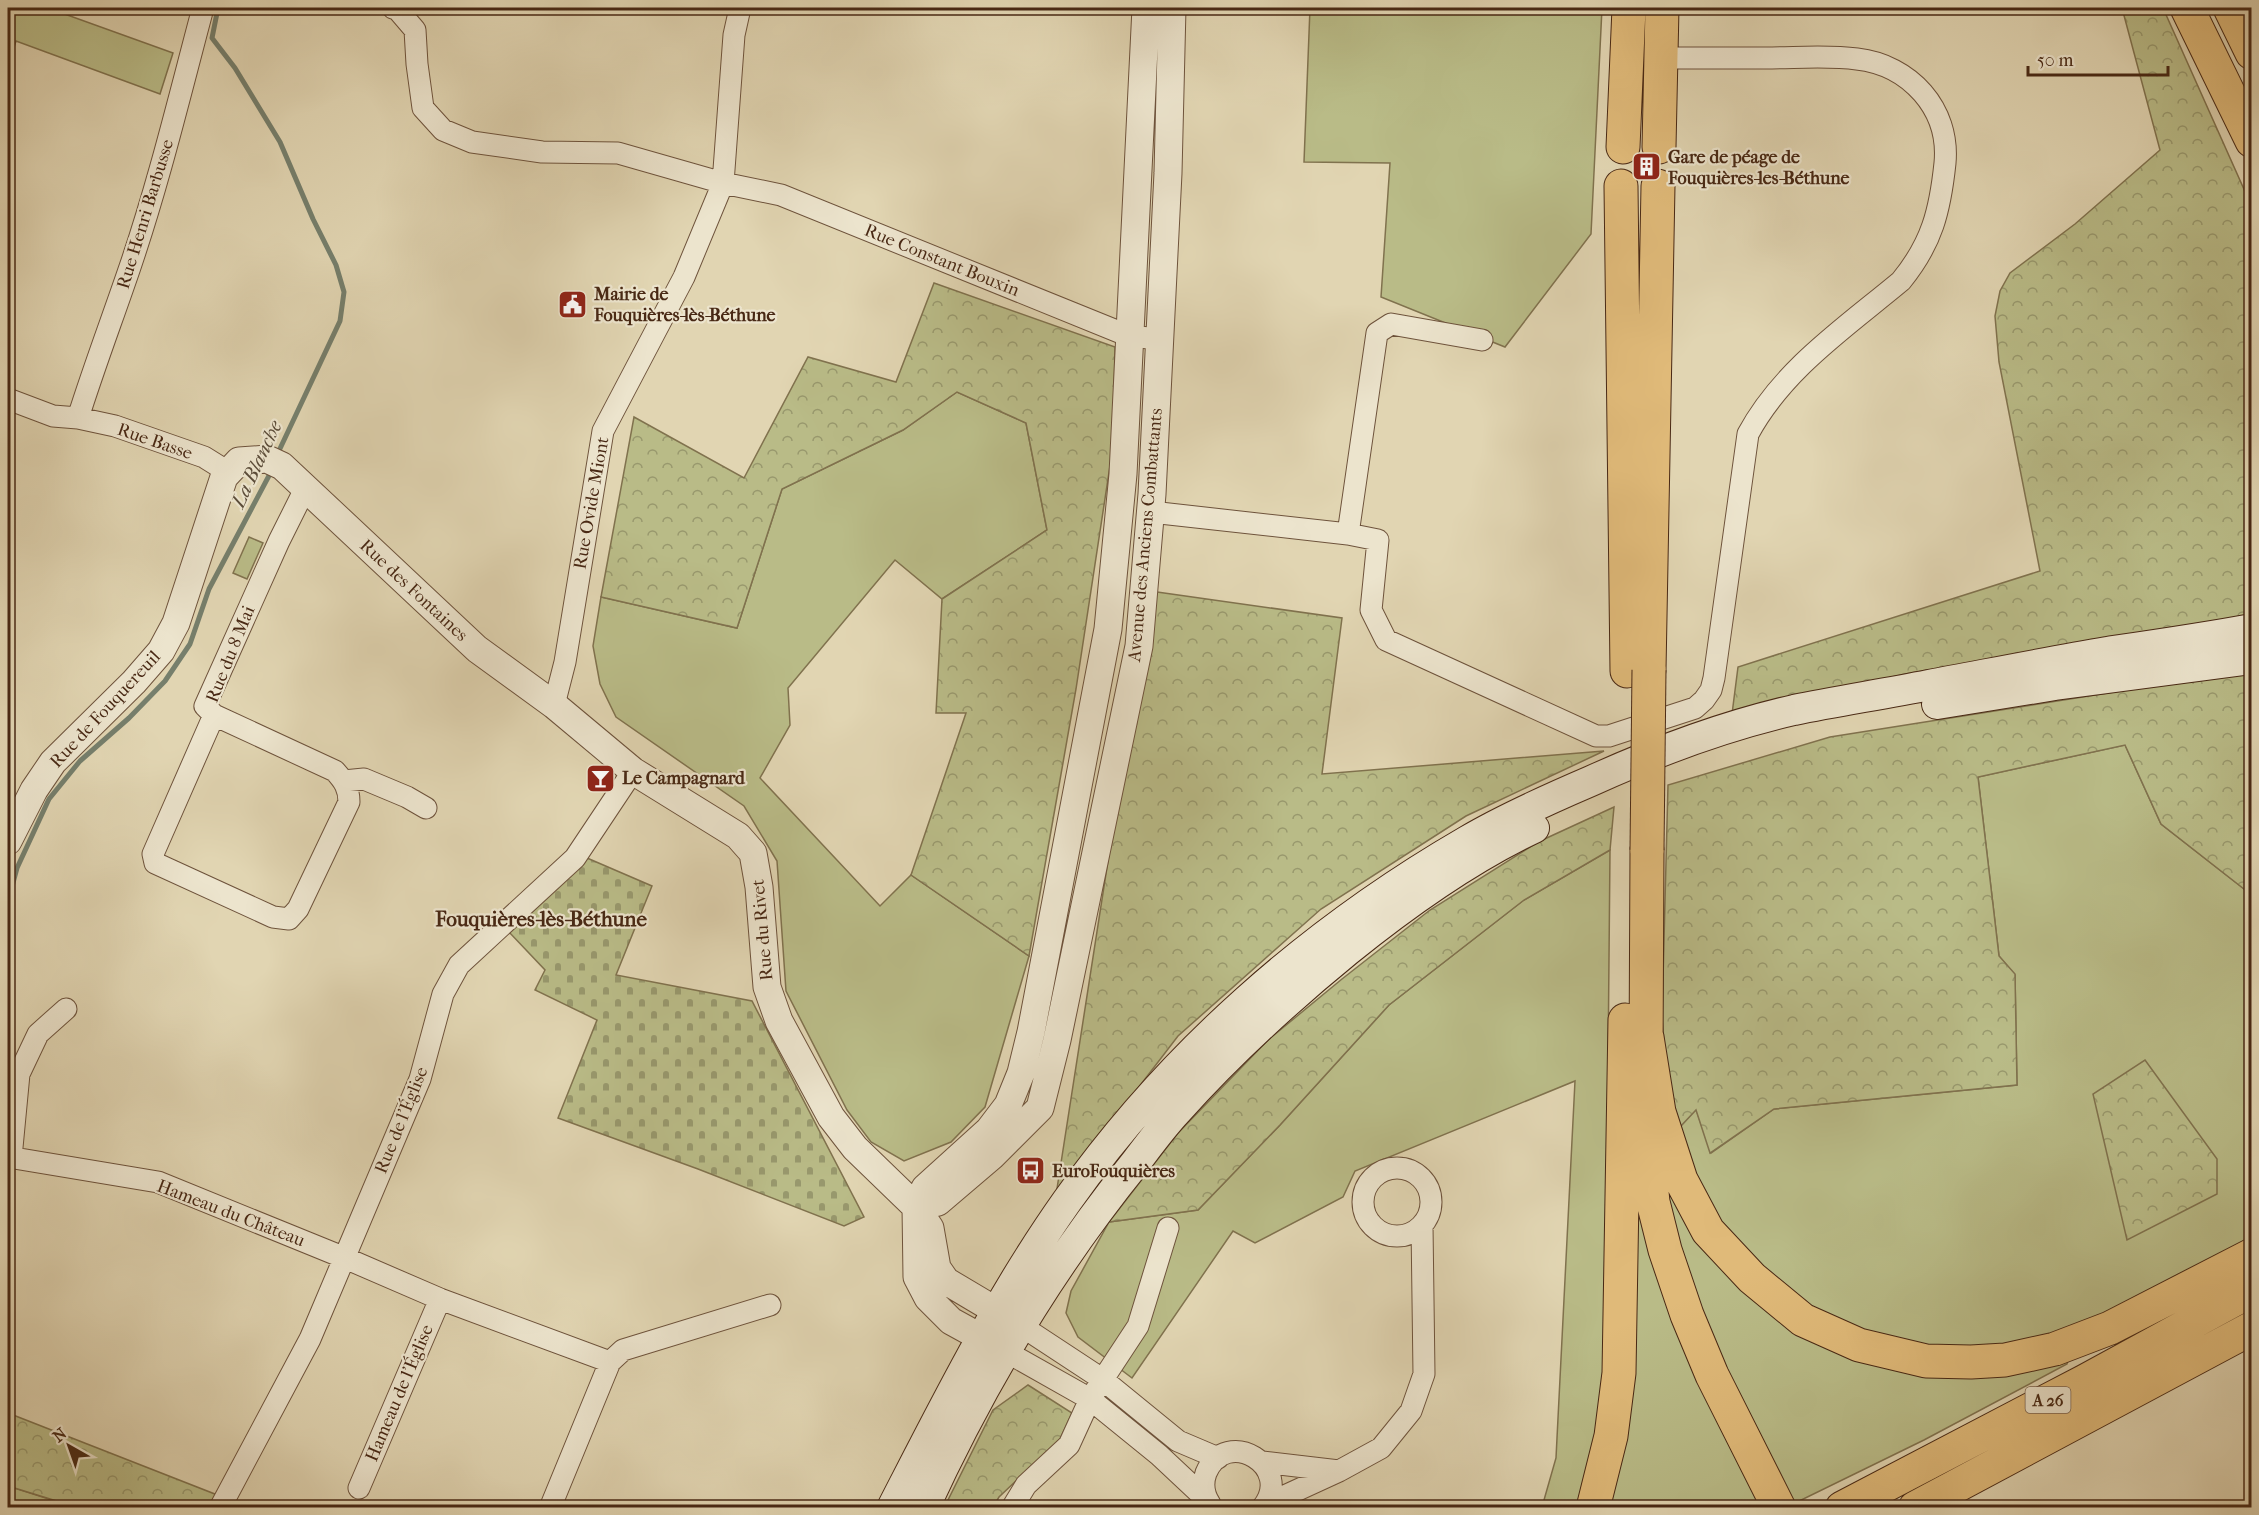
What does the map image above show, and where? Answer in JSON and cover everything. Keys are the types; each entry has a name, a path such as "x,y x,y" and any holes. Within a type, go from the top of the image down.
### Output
{"highway":[{"path":"1623,147 1629,8"},
{"path":"1659,147 1662,8"},
{"path":"2187,8 2252,141"},
{"path":"2230,8 2252,53"},
{"path":"1621,186 1638,671"},
{"path":"1658,186 1638,671 1636,1042 1642,1204 1653,1251 1676,1321 1737,1439 1779,1508"},
{"path":"1636,1042 1681,1180 1708,1231 1752,1278 1803,1320 1859,1345 1926,1360 1971,1362 2005,1359 2055,1349 2110,1328 2252,1256"},
{"path":"1593,1508 1611,1436 1619,1373 1636,1042"},
{"name":"A 26","path":"1842,1508 2085,1381 2252,1290"},
{"name":"A 26","path":"1915,1508 2252,1328"},
{"path":"1737,1439 1765,1508"}],"main road":[{"path":"892,1508 1008,1318 1037,1245 1069,1198 1118,1135 1171,1073 1233,1011 1308,948 1389,888 1470,838 1639,759 1791,711 2104,653 2252,629"},
{"path":"1008,1318 1055,1269 1121,1179 1176,1111 1233,1052 1310,981 1376,928 1449,877 1524,832 1627,786 1702,757 1771,736 1867,715 2055,685 2252,659"},
{"path":"924,1508 982,1392 993,1344"}],"street":[{"name":"Rue Henri Barbusse","path":"78,418 93,369 131,265 202,8"},
{"name":"Rue Constant Bouxin","path":"393,8 397,9 415,30 423,108 443,130 472,142 542,152 618,153 723,183 781,195 1130,336 1159,339"},
{"name":"Rue Ovide Miont","path":"554,705 565,662 603,431 684,277 723,183 734,35 740,8"},
{"name":"Avenue des Anciens Combattants","path":"916,1207 925,1188 989,1130 1008,1105 1021,1073 1031,1032 1108,629 1123,474 1146,8"},
{"name":"Avenue des Anciens Combattants","path":"916,1207 939,1202 992,1156 1040,1108 1057,1040 1139,646 1151,512 1168,173 1172,8"},
{"path":"1151,512 1348,534 1378,540 1371,610 1386,640 1596,736 1609,736 1682,713 1695,708 1704,700 1711,690 1714,678 1748,434 1757,418 1788,377 1901,281 1913,266 1928,242 1939,207 1945,159 1939,117 1925,95 1901,75 1875,63 1858,59 1660,58"},
{"path":"1348,534 1377,333 1391,324 1482,340"},
{"name":"Rue Basse","path":"8,399 54,416 78,418 115,426 204,457 228,472"},
{"name":"Rue des Fontaines","path":"228,472 240,461 274,463 306,487 477,649 554,705"},
{"name":"Rue de Fouquereuil","path":"8,841 34,790 53,762 135,682 161,651 176,623 214,503 228,472"},
{"name":"Rue du 8 Mai","path":"306,487 205,706 214,715 153,854 154,863 273,917 289,920 298,909 349,802 349,790 344,781"},
{"name":"Rue du Rivet","path":"554,705 633,771 738,836 753,853 759,887 767,987 779,1021 831,1117 855,1149 916,1207"},
{"path":"214,715 335,771 344,781 364,779 407,797 426,808"},
{"name":"Rue de l'Église","path":"220,1508 310,1339 420,1079 443,994 459,965 575,858 633,771"},
{"path":"9,1158 19,1074 38,1034 66,1009"},
{"name":"Hameau du Château","path":"9,1158 158,1182 345,1258"},
{"path":"916,1207 930,1228 937,1268 946,1281 1102,1379 1178,1441 1218,1458"},
{"path":"916,1207 917,1277 928,1298 945,1316 1090,1399 1159,1455 1210,1504"},
{"path":"1264,1506 1339,1471 1381,1448 1412,1411 1424,1374 1422,1225"},
{"path":"1012,1508 1026,1485 1069,1444 1090,1399 1138,1326 1168,1228"},
{"path":"345,1258 440,1299 610,1362"},
{"name":"Hameau de l'Église","path":"359,1488 440,1299"},
{"path":"550,1508 610,1362 623,1350 770,1305"},
{"path":"1210,1504 1204,1489 1209,1466 1226,1453 1246,1452 1262,1462 1269,1472 1270,1495 1264,1506"},
{"path":"1262,1462 1339,1471"}],"green space":[{"path":"8,8 48,8 173,53 160,94 16,41 8,66"},
{"path":"1310,8 1602,8 1591,234 1505,347 1381,297 1390,163 1304,162"},
{"path":"2122,8 2163,8 2251,205 2252,609 2247,616 1905,674 1732,714 1738,667 2040,571 1999,362 1995,316 2000,291 2010,273 2075,224 2160,150"},
{"path":"934,283 1115,347 1113,446 1076,689 1029,956 911,875 966,713 936,713 942,599 1047,530 1026,423 957,392 903,430 782,489 737,628 601,597 634,417 744,478 808,357 896,382"},
{"path":"957,392 1026,423 1047,530 942,599 895,560 788,688 790,725 760,778 880,906 911,875 1029,956 985,1107 951,1142 904,1161 871,1142 847,1110 786,991 777,861 744,806 616,717 600,684 593,646 601,597 737,628 782,489 903,430"},
{"path":"249,537 263,543 247,579 233,573"},
{"path":"1150,591 1342,618 1322,774 1604,751 1466,816 1321,909 1178,1036 1056,1195"},
{"path":"2247,671 2251,673 2251,893 2161,824 2125,745 1978,777 1999,956 2015,974 2017,1085 1774,1109 1710,1153 1696,1110 1679,1128 1669,1098 1662,1019 1668,785 1830,737"},
{"path":"2125,745 2161,824 2251,893 2251,1242 2079,1326 2067,1364 1924,1440 1787,1507 1542,1507 1556,1458 1575,1081 1355,1171 1343,1197 1255,1243 1233,1231 1132,1378 1078,1337 1066,1313 1071,1291 1109,1222 1198,1210 1280,1125 1389,1005 1524,900 1610,850 1608,1067 1658,1151 1696,1109 1711,1153 1774,1109 2017,1085 2015,975 1999,956 1978,777"},
{"path":"1614,807 1610,850 1524,900 1389,1005 1280,1125 1198,1210 1109,1222 1178,1133 1268,1040 1342,979 1430,910 1538,842"},
{"path":"587,858 652,886 616,975 752,1001 864,1217 844,1226 558,1118 597,1020 535,990 545,970 508,931"},
{"path":"2145,1060 2217,1159 2217,1194 2127,1240 2093,1094"},
{"path":"1028,1385 1072,1413 1060,1439 999,1497 993,1507 944,1508 993,1410"},
{"path":"8,1413 225,1498 220,1507 76,1507 8,1486"},
{"path":"8,1486 74,1507 8,1507"}],"waterway":[{"name":"La Blanche","path":"218,8 212,38 235,68 280,142 313,219 336,265 344,292 340,321 277,455"},
{"name":"La Blanche","path":"8,901 17,868 49,799 80,761 129,718 165,681 190,644 209,589 272,470"}],"place":[{"name":"Gare de péage de Fouquières-les-Béthune","path":"1647,167"},
{"name":"Mairie de Fouquières-lès-Béthune","path":"573,304"},
{"name":"Le Campagnard","path":"601,778"},
{"name":"EuroFouquières","path":"1031,1171"}],"district":[{"name":"Fouquières-lès-Béthune","path":"541,919"}]}
